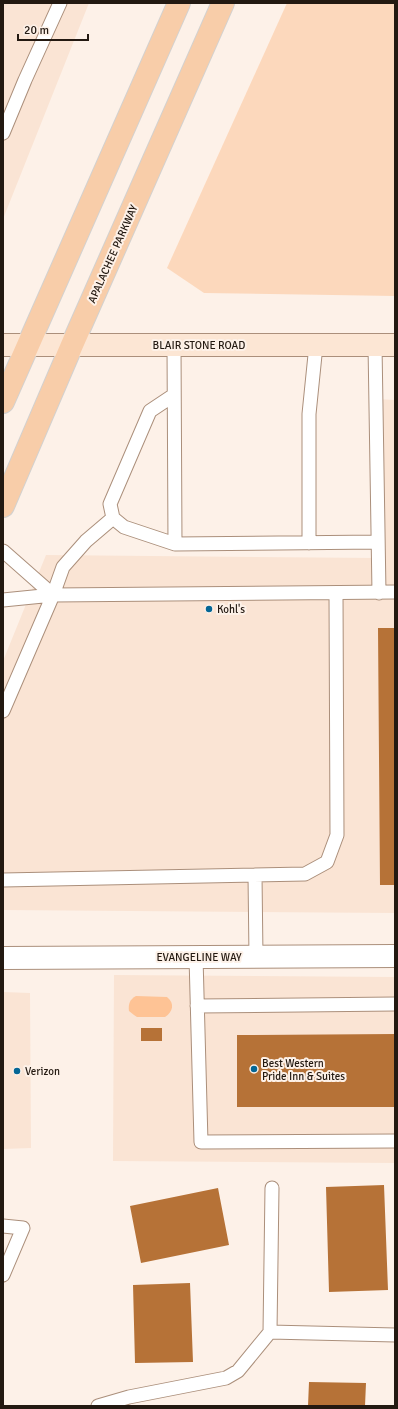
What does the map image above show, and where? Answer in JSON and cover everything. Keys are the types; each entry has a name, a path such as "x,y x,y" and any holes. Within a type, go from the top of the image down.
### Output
{"main road":[{"path":"3,402 179,3"},
{"name":"APALACHEE PARKWAY","path":"3,506 72,345 223,3"},
{"name":"BLAIR STONE ROAD","path":"3,345 385,345"}],"street":[{"name":"EVANGELINE WAY","path":"3,958 395,956"}],"lane":[{"path":"3,133 60,3"},
{"path":"174,345 175,544"},
{"path":"309,543 309,414 316,345"},
{"path":"379,592 378,542 385,345"},
{"path":"174,395 150,411 110,504 113,518 124,527 175,544 378,542"},
{"path":"3,712 63,567 86,541 113,518"},
{"path":"3,551 53,594"},
{"path":"3,600 53,594 395,592"},
{"path":"3,880 305,874 327,862 337,835 336,593"},
{"path":"256,875 256,957"},
{"path":"196,957 201,1142 395,1141"},
{"path":"197,1006 395,1004"},
{"path":"98,1406 129,1397 226,1378 238,1371 270,1332 272,1188"},
{"path":"3,1226 23,1228 3,1275"},
{"path":"270,1332 395,1335"}],"shaded area":[{"path":"3,3 89,3 3,219"},
{"path":"287,3 395,3 395,296 204,293 167,268"},
{"name":"Kohl's","path":"376,399 395,400 395,913 3,910 3,661 46,555 378,558"},
{"name":"Best Western Pride Inn & Suites","path":"114,975 395,977 395,1163 113,1161"},
{"name":"Verizon","path":"3,992 30,993 31,1148 3,1149"},
{"path":"136,996 167,997 170,999 172,1005 170,1013 165,1017 137,1017 129,1011 129,1004"}],"building":[{"path":"378,628 395,628 395,885 380,885"},
{"path":"141,1028 162,1028 162,1041 141,1041"},
{"path":"395,1034 395,1107 237,1107 237,1035"},
{"path":"384,1185 388,1290 329,1292 326,1187"},
{"path":"218,1188 229,1245 141,1263 130,1206"},
{"path":"190,1283 193,1362 135,1363 133,1285"},
{"path":"309,1382 366,1383 365,1406 308,1406"}],"place":[{"name":"Kohl's","path":"209,609"},
{"name":"Best Western Pride Inn & Suites","path":"254,1069"},
{"name":"Verizon","path":"17,1071"}]}
